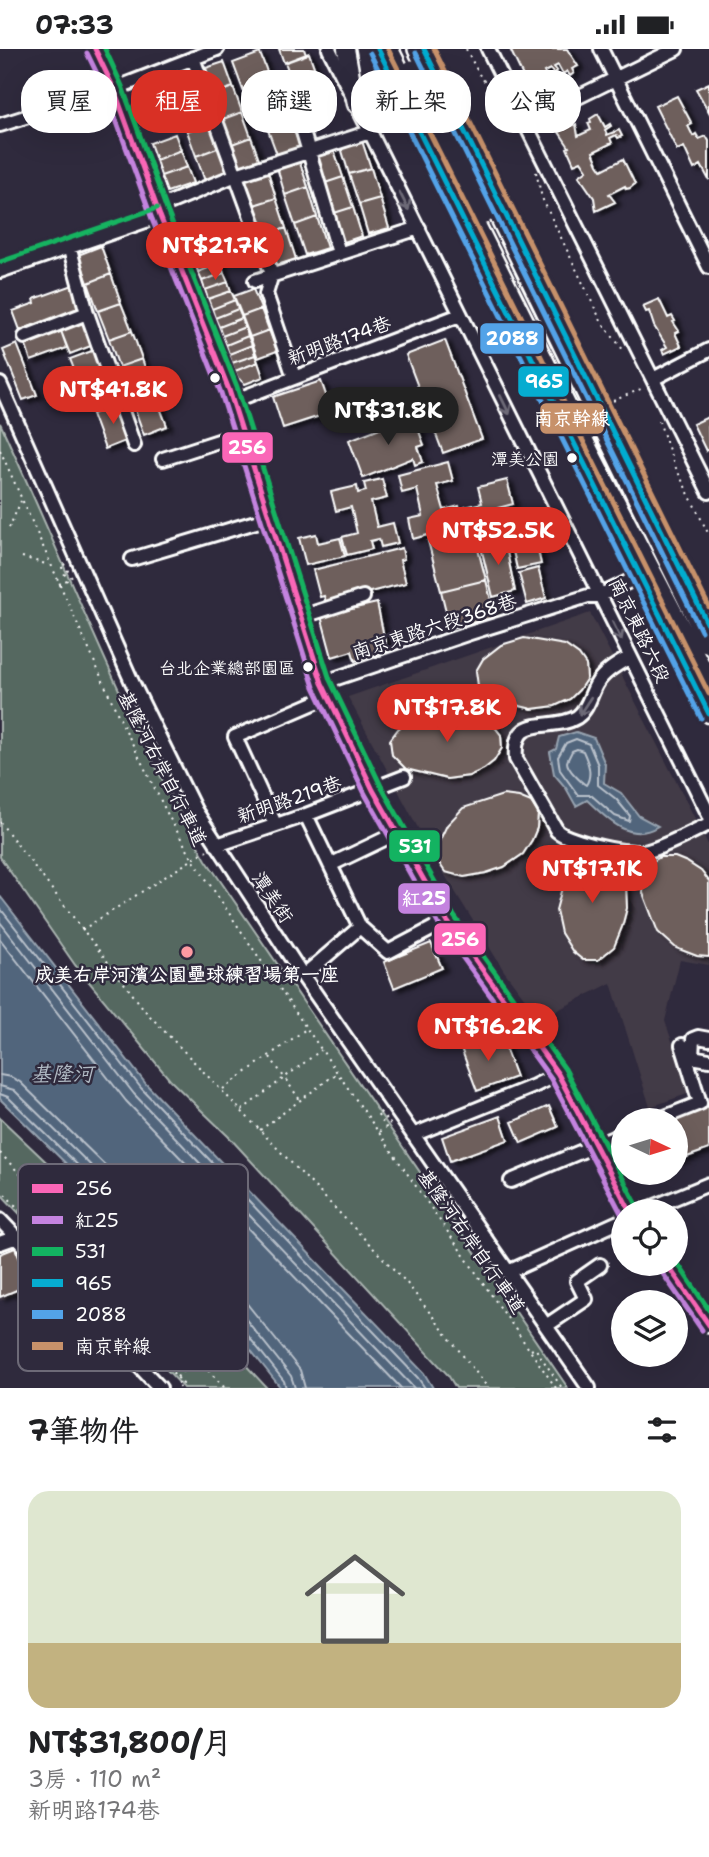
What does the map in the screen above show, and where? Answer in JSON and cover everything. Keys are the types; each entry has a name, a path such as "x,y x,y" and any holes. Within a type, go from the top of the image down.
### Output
{"highway":[{"path":"388,49 709,683"},
{"path":"402,49 607,462 625,521"},
{"path":"418,49 709,643"},
{"path":"607,462 642,504"}],"main road":[{"path":"345,49 351,79"},
{"name":"南京東路六段","path":"378,49 709,714"},
{"path":"424,49 709,627"},
{"path":"517,325 552,306"}],"street":[{"path":"95,49 105,70"},
{"path":"117,88 217,49"},
{"name":"南京東路六段","path":"329,49 351,94"},
{"path":"488,49 498,70"},
{"path":"601,49 709,267"},
{"path":"581,95 676,49"},
{"path":"193,58 272,274 266,294 294,377"},
{"path":"117,97 233,401 321,683 373,790 447,921 558,1074 624,1199"},
{"path":"0,125 21,118"},
{"path":"303,133 339,253"},
{"path":"0,271 159,212 236,175 367,133"},
{"name":"南京東路六段","path":"370,133 709,815"},
{"path":"530,133 650,382 709,492"},
{"path":"255,281 418,228"},
{"path":"69,246 87,313 134,445"},
{"path":"25,337 87,313"},
{"name":"新明路174巷","path":"233,401 460,315"},
{"path":"650,382 709,350"},
{"name":"潭美街","path":"0,384 132,683 195,810 303,975 589,1388"},
{"path":"163,459 243,433"},
{"path":"132,559 269,518"},
{"name":"南京東路六段368巷","path":"321,683 470,632 589,596 599,596 673,557"},
{"path":"301,617 363,597"},
{"path":"630,657 603,675 579,716 561,724 533,725 524,730 515,748 516,759 557,831 564,837 582,843 641,852 709,824"},
{"path":"275,824 235,737 328,697"},
{"name":"新明路219巷","path":"217,845 306,815 404,777"},
{"path":"306,815 360,927 388,952 447,921"},
{"path":"330,865 397,833"},
{"path":"303,975 360,927"},
{"path":"709,1039 693,1039 691,1053 692,1056 709,1060"},
{"path":"682,1045 705,1102 688,1108"},
{"path":"413,1135 558,1074"},
{"path":"511,1181 611,1139"},
{"path":"672,1199 709,1184"},
{"path":"0,1220 17,1237 0,1243"},
{"path":"508,1272 611,1225"},
{"path":"546,1326 586,1299 577,1281 600,1265"},
{"path":"675,1276 709,1325"},
{"path":"139,1371 153,1386"}],"path":[{"path":"466,49 485,83"},
{"path":"533,163 542,198 602,323 628,356"},
{"path":"613,401 650,382"},
{"path":"656,411 673,462 709,535"},
{"name":"基隆河右岸自行車道","path":"0,450 126,730 192,857 307,1029 556,1388"},
{"path":"9,529 22,500"},
{"path":"22,557 50,565"},
{"path":"59,584 69,580"},
{"path":"0,822 147,1013 407,1282 488,1388"},
{"path":"81,930 192,857 217,845"},
{"path":"221,1090 307,1029"},
{"path":"241,1111 322,1049"},
{"path":"269,1056 300,1101"},
{"path":"260,1130 337,1072"},
{"path":"379,1132 387,1126"},
{"path":"0,1153 18,1172"},
{"path":"0,1189 18,1208"},
{"path":"531,1351 535,1348 562,1388"},
{"path":"171,1371 183,1384 181,1386 178,1382 179,1387"},
{"path":"177,1377 183,1371"},
{"path":"210,1371 225,1388"}],"shaded area":[{"path":"590,613 709,846 709,965 680,960 665,1021 690,1093 650,1107 611,983 540,1019 504,971 433,856 348,697"},
{"path":"0,1230 18,1250 18,1294 0,1301"}],"green space":[{"path":"0,423 123,699 206,860 568,1388 456,1388 448,1375 229,1137 170,1080 75,965 0,857"},
{"path":"0,1118 48,1164 18,1164 18,1212 0,1193"},
{"path":"248,1368 267,1388 184,1388 168,1371 248,1371"}],"water":[{"path":"576,732 594,738 605,764 604,783 621,793 639,816 658,826 648,831 629,831 611,821 587,800 576,806 554,774 550,752 556,749 559,737"},
{"name":"基隆河","path":"0,896 146,1084 223,1164 66,1164 0,1099"},
{"name":"基隆河","path":"248,1190 424,1373 433,1388 281,1388 248,1347"}],"building":[{"path":"279,49 304,49 306,55 284,63"},
{"path":"510,49 567,49 578,66 572,70 561,70 558,65 554,67 556,70 520,70"},
{"path":"260,53 266,70 241,70 241,85 233,63"},
{"path":"309,53 315,70 288,70 285,62"},
{"path":"224,62 227,70 207,70"},
{"path":"227,70 233,87 227,89"},
{"path":"709,83 709,112 696,89"},
{"path":"233,87 241,112 227,118 227,89"},
{"path":"677,96 692,124 688,126 693,136 696,134 699,139 706,136 709,141 709,180 701,165 694,169 684,147 677,150 655,106"},
{"path":"241,112 241,133 250,133 251,137 232,144 227,130 227,118"},
{"path":"598,114 605,127 610,124 611,126 605,130 607,135 619,130 622,136 610,138 612,143 593,152 602,170 623,159 635,184 609,194 615,202 596,211 594,198 579,176 587,170 581,161 574,164 567,148 569,147 560,133 578,133 578,136 591,130 588,123 591,122 590,119"},
{"path":"188,133 214,133 220,147 196,156"},
{"path":"269,133 295,133 301,149 278,157"},
{"path":"175,134 181,150 156,160 150,143"},
{"path":"251,137 260,162 241,169 232,144"},
{"path":"361,138 371,168 349,174 340,144"},
{"path":"220,147 229,172 205,181 196,156"},
{"path":"333,147 343,177 322,184 312,154"},
{"path":"181,150 187,167 161,176 156,160"},
{"path":"298,157 308,187 285,195 276,164"},
{"path":"187,167 193,183 167,192 161,176"},
{"path":"267,168 276,198 254,205 244,175"},
{"path":"371,168 380,198 359,204 349,174"},
{"path":"343,177 353,207 331,214 322,184"},
{"path":"308,187 317,217 295,225 285,195"},
{"path":"276,198 286,228 264,236 254,205"},
{"path":"380,198 389,228 368,234 359,204"},
{"path":"353,207 362,236 341,243 331,214"},
{"path":"317,217 327,248 305,255 295,225"},
{"path":"286,228 296,259 274,266 264,236"},
{"path":"214,245 218,254 195,263 191,254"},
{"path":"101,246 111,274 88,283 78,255"},
{"path":"218,254 221,263 198,272 195,263"},
{"path":"221,263 224,273 202,281 198,272"},
{"path":"224,273 228,282 205,290 202,281"},
{"path":"111,274 121,303 98,311 88,283"},
{"path":"228,282 231,291 208,299 205,290"},
{"path":"73,285 80,305 78,310 20,330 13,311 35,303 34,299"},
{"path":"253,289 261,309 242,316 234,296"},
{"path":"231,291 235,300 212,309 208,299"},
{"path":"659,299 668,318 672,316 675,321 673,322 679,331 675,333 681,346 664,354 662,350 667,347 654,326 649,311 646,312 643,306"},
{"path":"235,300 238,309 215,318 212,309"},
{"path":"121,303 132,331 109,339 98,311"},
{"path":"238,309 242,318 219,327 215,318"},
{"path":"261,309 269,330 250,337 242,316"},
{"path":"242,318 245,327 222,336 219,327"},
{"path":"87,321 96,344 70,354 61,331"},
{"path":"245,327 248,336 226,345 222,336"},
{"path":"269,330 277,351 258,358 250,337"},
{"path":"61,331 67,348 31,361 25,343"},
{"path":"132,331 142,359 119,367 109,339"},
{"path":"248,336 252,345 229,354 226,345"},
{"path":"445,340 482,439 443,453 406,355"},
{"path":"17,344 37,395 23,400 3,350"},
{"path":"252,345 255,355 232,363 229,354"},
{"path":"100,348 108,367 78,379 70,359"},
{"path":"255,355 258,362 235,371 232,363"},
{"path":"142,359 152,387 130,396 119,367"},
{"path":"258,362 263,377 245,384 238,378 235,371"},
{"path":"108,367 121,402 92,414 78,379"},
{"path":"321,381 332,412 283,428 273,397"},
{"path":"152,387 167,426 144,435 130,396"},
{"path":"121,402 135,437 105,449 92,414"},
{"path":"413,415 424,445 418,447 423,462 415,465 413,458 363,478 349,440"},
{"path":"708,417 709,449 706,451 693,424"},
{"path":"448,462 453,481 437,485 444,510 459,506 464,525 413,539 409,519 423,516 417,489 402,493 398,475"},
{"path":"382,479 387,498 371,502 377,527 393,523 398,543 381,547 379,539 370,541 372,549 347,555 342,537 357,533 351,507 336,511 331,492 357,486 358,493 366,491 364,483"},
{"path":"507,480 513,504 498,508 500,516 469,524 465,507 482,503 478,487"},
{"path":"530,514 541,564 517,569 506,519"},
{"path":"473,530 486,580 441,591 428,541"},
{"path":"316,534 318,543 340,538 345,556 306,565 299,538"},
{"path":"502,537 515,591 493,597 480,543"},
{"path":"402,548 404,559 400,560 406,583 326,603 324,596 320,597 313,570"},
{"path":"538,568 546,598 527,604 519,573"},
{"path":"486,580 495,617 450,628 441,591"},
{"path":"377,603 387,651 355,661 352,651 332,657 321,616"},
{"path":"524,638 565,645 579,655 586,665 587,678 570,699 555,706 532,709 492,699 478,686 476,671 483,659 501,645"},
{"path":"438,708 480,715 493,725 501,735 502,748 494,761 469,776 447,779 406,769 392,755 390,740 398,729 416,715"},
{"path":"503,795 531,802 538,813 537,828 523,854 504,867 486,873 464,877 445,872 437,860 437,846 447,825 463,808"},
{"path":"588,850 601,850 613,859 621,870 626,885 627,908 622,927 614,947 598,960 583,960 573,952 561,933 556,910 567,869 578,856"},
{"path":"660,857 675,857 687,862 701,871 709,881 709,957 697,956 676,948 658,932 643,893 644,876 649,864"},
{"path":"431,943 442,968 394,988 384,962"},
{"path":"500,1034 516,1077 477,1091 461,1048"},
{"path":"709,1105 709,1149 688,1157 688,1113"},
{"path":"549,1106 558,1127 521,1143 512,1122"},
{"path":"500,1116 508,1140 450,1161 442,1137"},
{"path":"15,1248 18,1255 18,1289 0,1297 0,1254"}],"transit line":[{"name":"256","path":"95,49 114,89 160,216 229,390 322,683 373,790 447,921 558,1074 624,1199"},
{"name":"531","path":"105,49 122,86 168,213 237,387 330,680 381,786 454,916 565,1069 634,1199"},
{"name":"965","path":"378,49 709,714"},
{"name":"南京幹線","path":"388,49 709,694"},
{"name":"965","path":"424,49 709,627"},
{"name":"南京幹線","path":"434,49 709,607"},
{"name":"紅25","path":"87,53 106,92 152,219 221,393 314,687 365,794 439,925 551,1079 614,1199"},
{"name":"2088","path":"370,53 701,718"},
{"name":"2088","path":"416,53 701,631"},
{"name":"531","path":"0,262 157,208"},
{"name":"紅25","path":"665,1276 702,1330"},
{"name":"256","path":"675,1276 709,1325"},
{"name":"531","path":"686,1276 709,1310"}],"place":[{"name":"潭美公園","path":"572,458"},
{"name":"台北企業總部園區","path":"308,667"},
{"name":"成美右岸河濱公園壘球練習場第一座","path":"187,952"}]}
